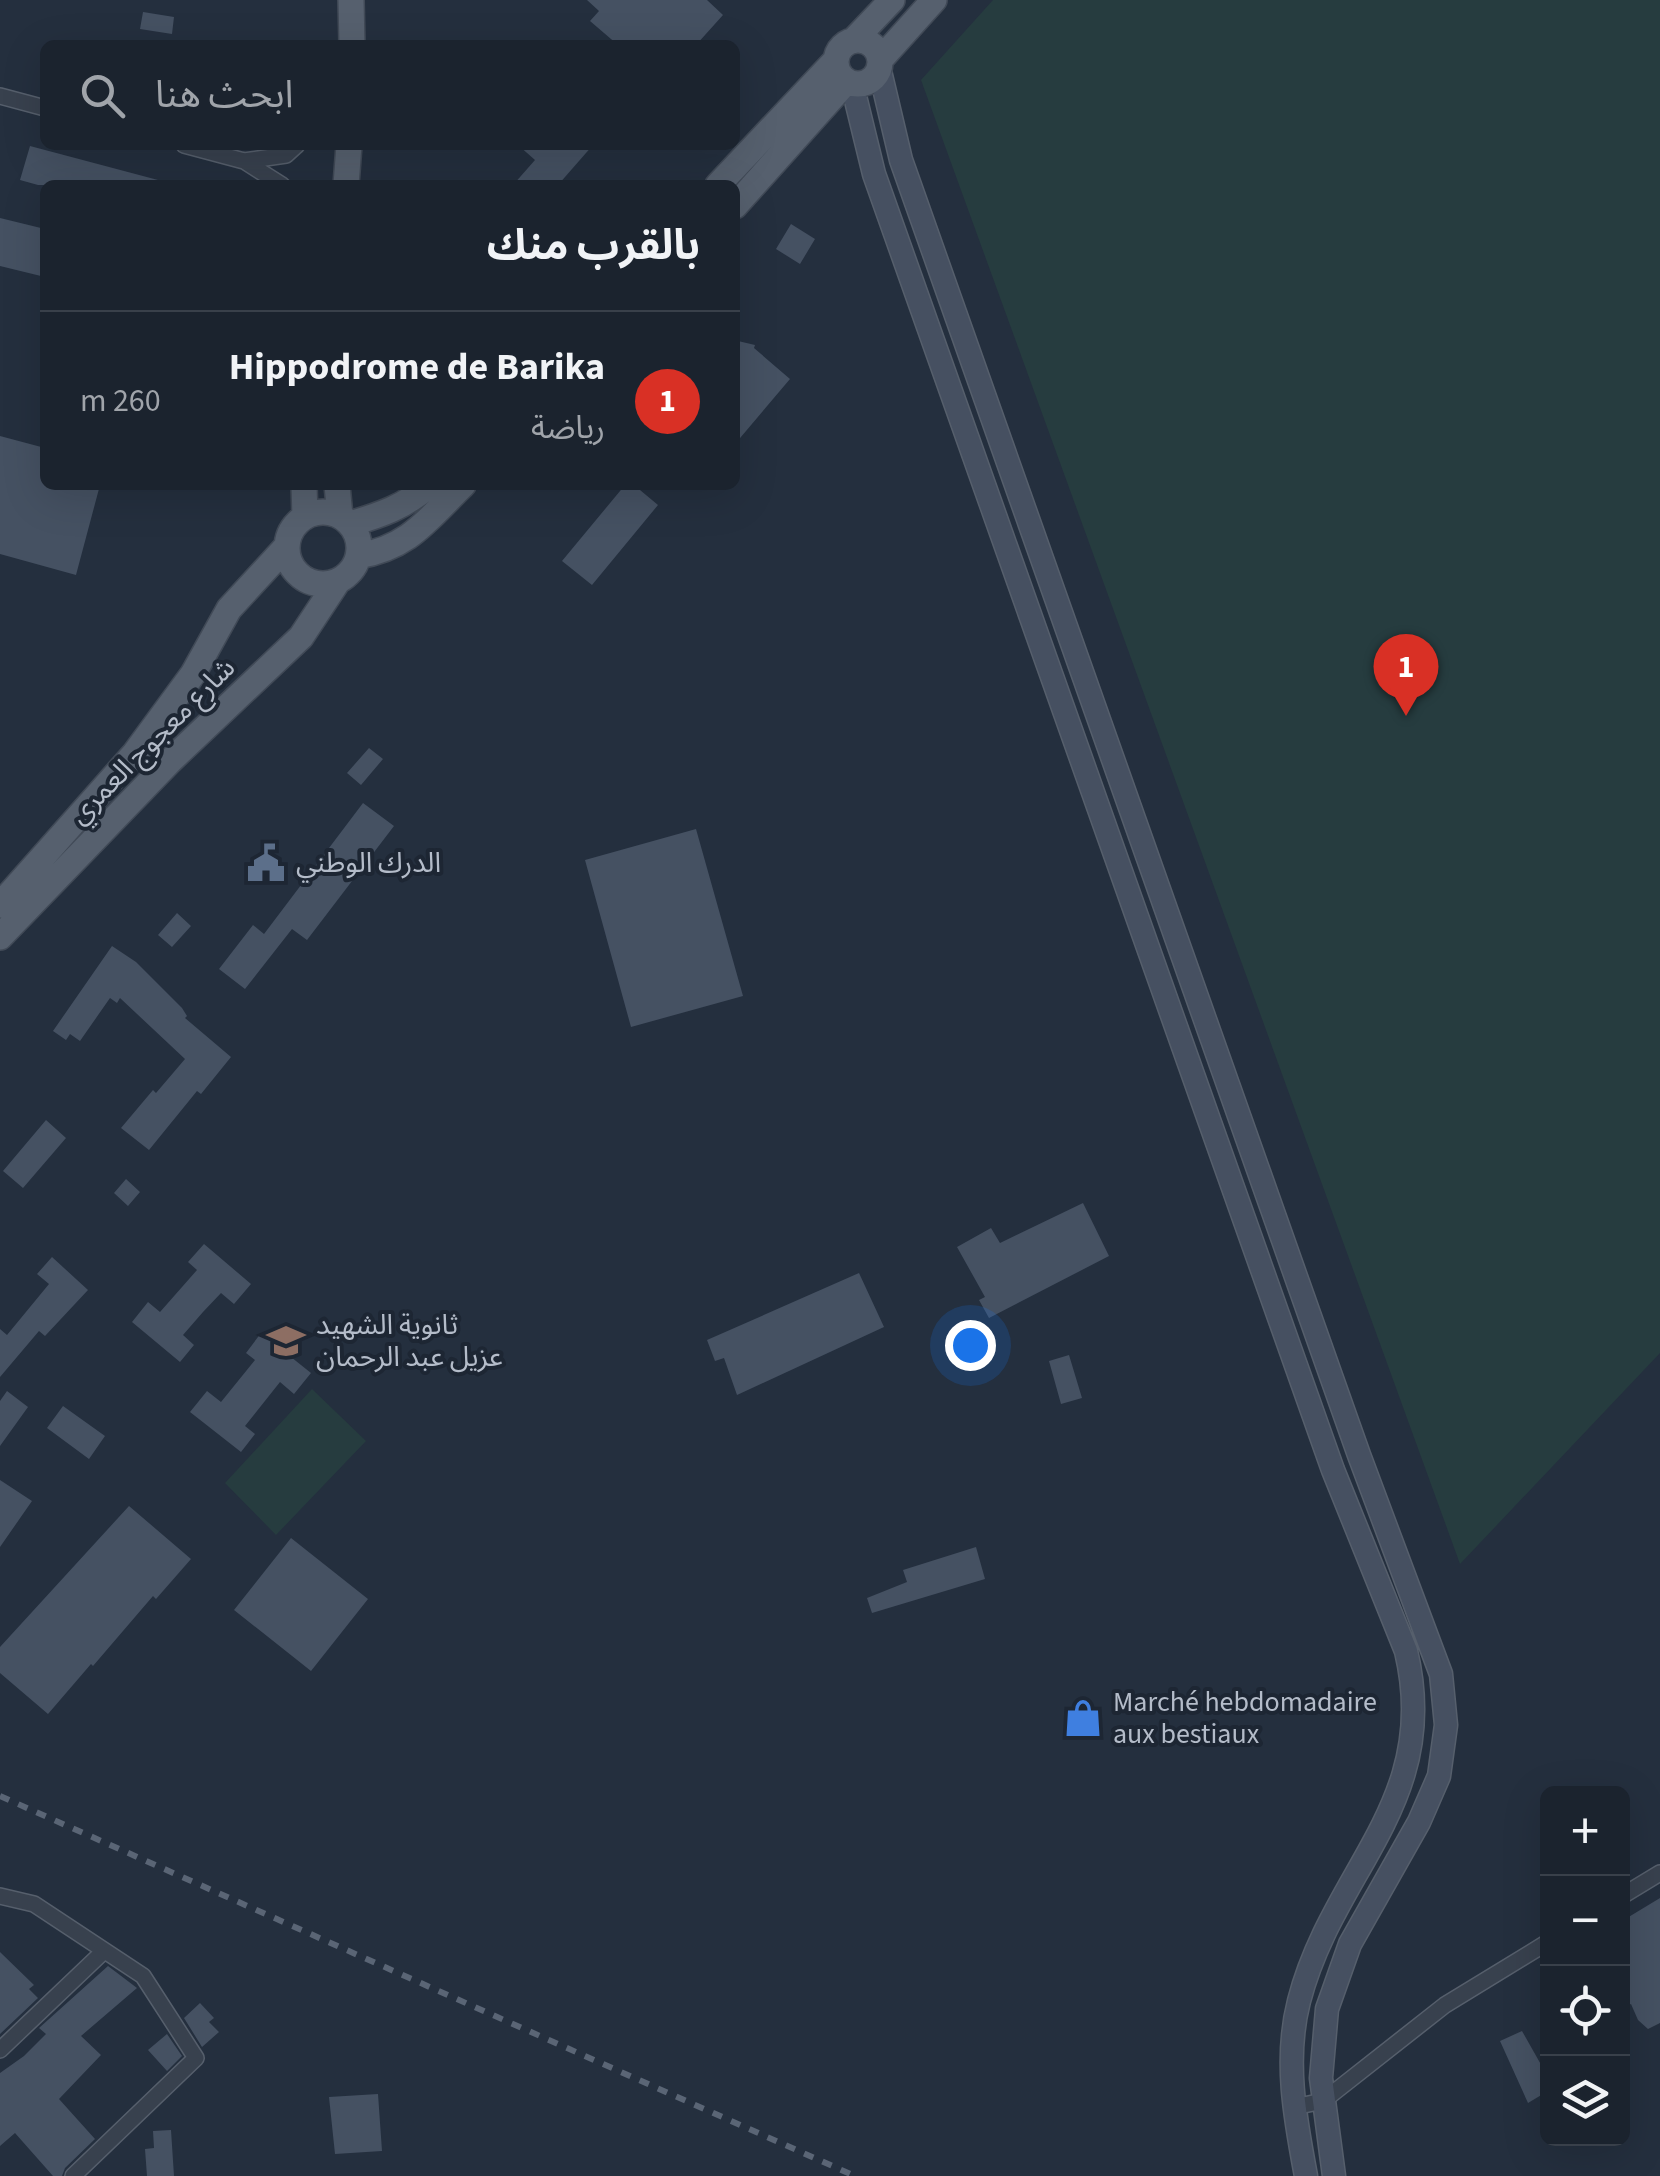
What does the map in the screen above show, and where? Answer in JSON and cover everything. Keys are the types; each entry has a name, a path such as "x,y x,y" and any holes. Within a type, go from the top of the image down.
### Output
{"main road":[{"path":"351,0 352,40"},
{"path":"740,200 845,75 841,47 854,40 892,0"},
{"path":"845,75 866,82 934,0"},
{"path":"854,40 868,42 880,63"},
{"path":"724,180 845,75"},
{"path":"346,180 349,150"},
{"path":"304,490 306,516"},
{"path":"338,490 345,520"},
{"path":"345,520 390,512 424,490"},
{"path":"358,556 384,552 407,540 458,490"},
{"path":"329,512 345,520 356,533 358,556 354,566 338,582 313,583 302,578 288,558 287,546 296,524 306,516 329,512"},
{"name":"شارع معجوج العمري","path":"0,905 134,753 193,674 228,608 287,546"},
{"name":"شارع معجوج العمري","path":"0,937 170,761 301,638 338,582"}],"street":[{"path":"880,63 882,89 907,179 1352,1436 1441,1674 1446,1725 1438,1776 1419,1822 1350,1944 1332,1987 1321,2055 1334,2176"},
{"path":"845,75 881,193 1333,1470 1412,1673 1414,1730 1402,1785 1339,1904 1298,2004 1291,2055 1294,2107 1306,2176"},
{"path":"0,96 40,107"},
{"path":"203,150 244,161 274,180"},
{"path":"244,161 286,155 292,150"},
{"path":"1630,1891 1660,1873"},
{"path":"0,1896 34,1904 143,1976 196,2058 73,2176"},
{"path":"1294,2107 1323,2101 1445,2005 1540,1947"},
{"path":"0,2050 104,1951"}],"green space":[{"path":"993,0 1660,0 1660,1353 1460,1564 921,80"},
{"path":"312,1389 366,1441 276,1535 225,1483"}],"building":[{"path":"587,0 707,0 723,15 700,40 612,40 590,21 599,11"},
{"path":"143,12 174,17 172,34 140,29"},
{"path":"30,146 158,180 40,180 38,185 20,180"},
{"path":"524,150 589,150 562,180 517,180 535,160"},
{"path":"0,218 40,228 40,276 0,266"},
{"path":"791,224 815,239 800,264 776,249"},
{"path":"740,341 755,345 790,379 740,438"},
{"path":"0,436 40,447 40,490 99,490 76,575 0,554"},
{"path":"621,490 640,490 658,505 592,585 562,561"},
{"path":"369,748 383,759 361,785 347,773"},
{"path":"363,803 394,826 307,940 292,929 245,989 219,969 253,925 264,934"},
{"path":"696,829 743,996 631,1027 585,860"},
{"path":"177,913 191,926 172,947 158,935"},
{"path":"112,946 136,962 182,1008 185,1018 231,1057 201,1094 197,1091 149,1150 121,1128 185,1059 120,998 117,1003 110,998 80,1041 70,1034 66,1040 53,1031"},
{"path":"46,1120 66,1138 23,1188 3,1171"},
{"path":"126,1179 140,1192 128,1206 114,1193"},
{"path":"1083,1203 1109,1256 989,1318 979,1300 985,1297 957,1247 991,1228 1000,1243"},
{"path":"204,1244 251,1284 234,1304 221,1293 203,1312 183,1335 194,1345 180,1362 132,1322 148,1302 160,1312 197,1270 188,1262"},
{"path":"52,1257 88,1290 45,1336 39,1331 0,1377 0,1329 7,1335 49,1284 37,1274"},
{"path":"859,1273 884,1327 737,1395 724,1358 715,1361 707,1340"},
{"path":"261,1333 311,1373 294,1394 280,1382 245,1426 255,1434 241,1452 190,1412 207,1391 221,1402 255,1360 246,1353"},
{"path":"1069,1355 1082,1398 1061,1404 1049,1361"},
{"path":"7,1391 28,1407 0,1446 0,1401"},
{"path":"63,1406 105,1436 89,1459 47,1428"},
{"path":"0,1480 32,1501 0,1547"},
{"path":"129,1506 191,1559 48,1714 0,1673 0,1647"},
{"path":"291,1538 368,1599 311,1671 234,1610"},
{"path":"976,1547 985,1579 872,1613 867,1598 907,1582 903,1570"},
{"path":"1660,1898 1660,2023 1648,2029 1630,2004 1630,1916"},
{"path":"0,1952 34,1985 29,1989 38,1998 0,2034"},
{"path":"108,1966 137,1988 81,2036 101,2055 59,2099 95,2139 65,2168 62,2176 53,2176 15,2133 0,2146 0,2073 24,2056 46,2034 39,2028"},
{"path":"200,2003 214,2018 209,2022 219,2032 202,2047 184,2018"},
{"path":"1522,2031 1540,2063 1540,2096 1528,2103 1500,2041"},
{"path":"167,2034 182,2056 167,2071 148,2050"},
{"path":"378,2094 382,2151 335,2154 329,2097"},
{"path":"171,2130 174,2176 147,2176 145,2149 154,2148 153,2131"}],"railway":[{"path":"0,1796 855,2176"}],"place":[{"name":"Hippodrome de Barika","path":"1406,716"},
{"name":"الدرك الوطني","path":"266,863"},
{"name":"ثانوية الشهيد عزيل عبد الرحمان","path":"286,1341"},
{"name":"Marché hebdomadaire aux bestiaux","path":"1083,1718"}]}
